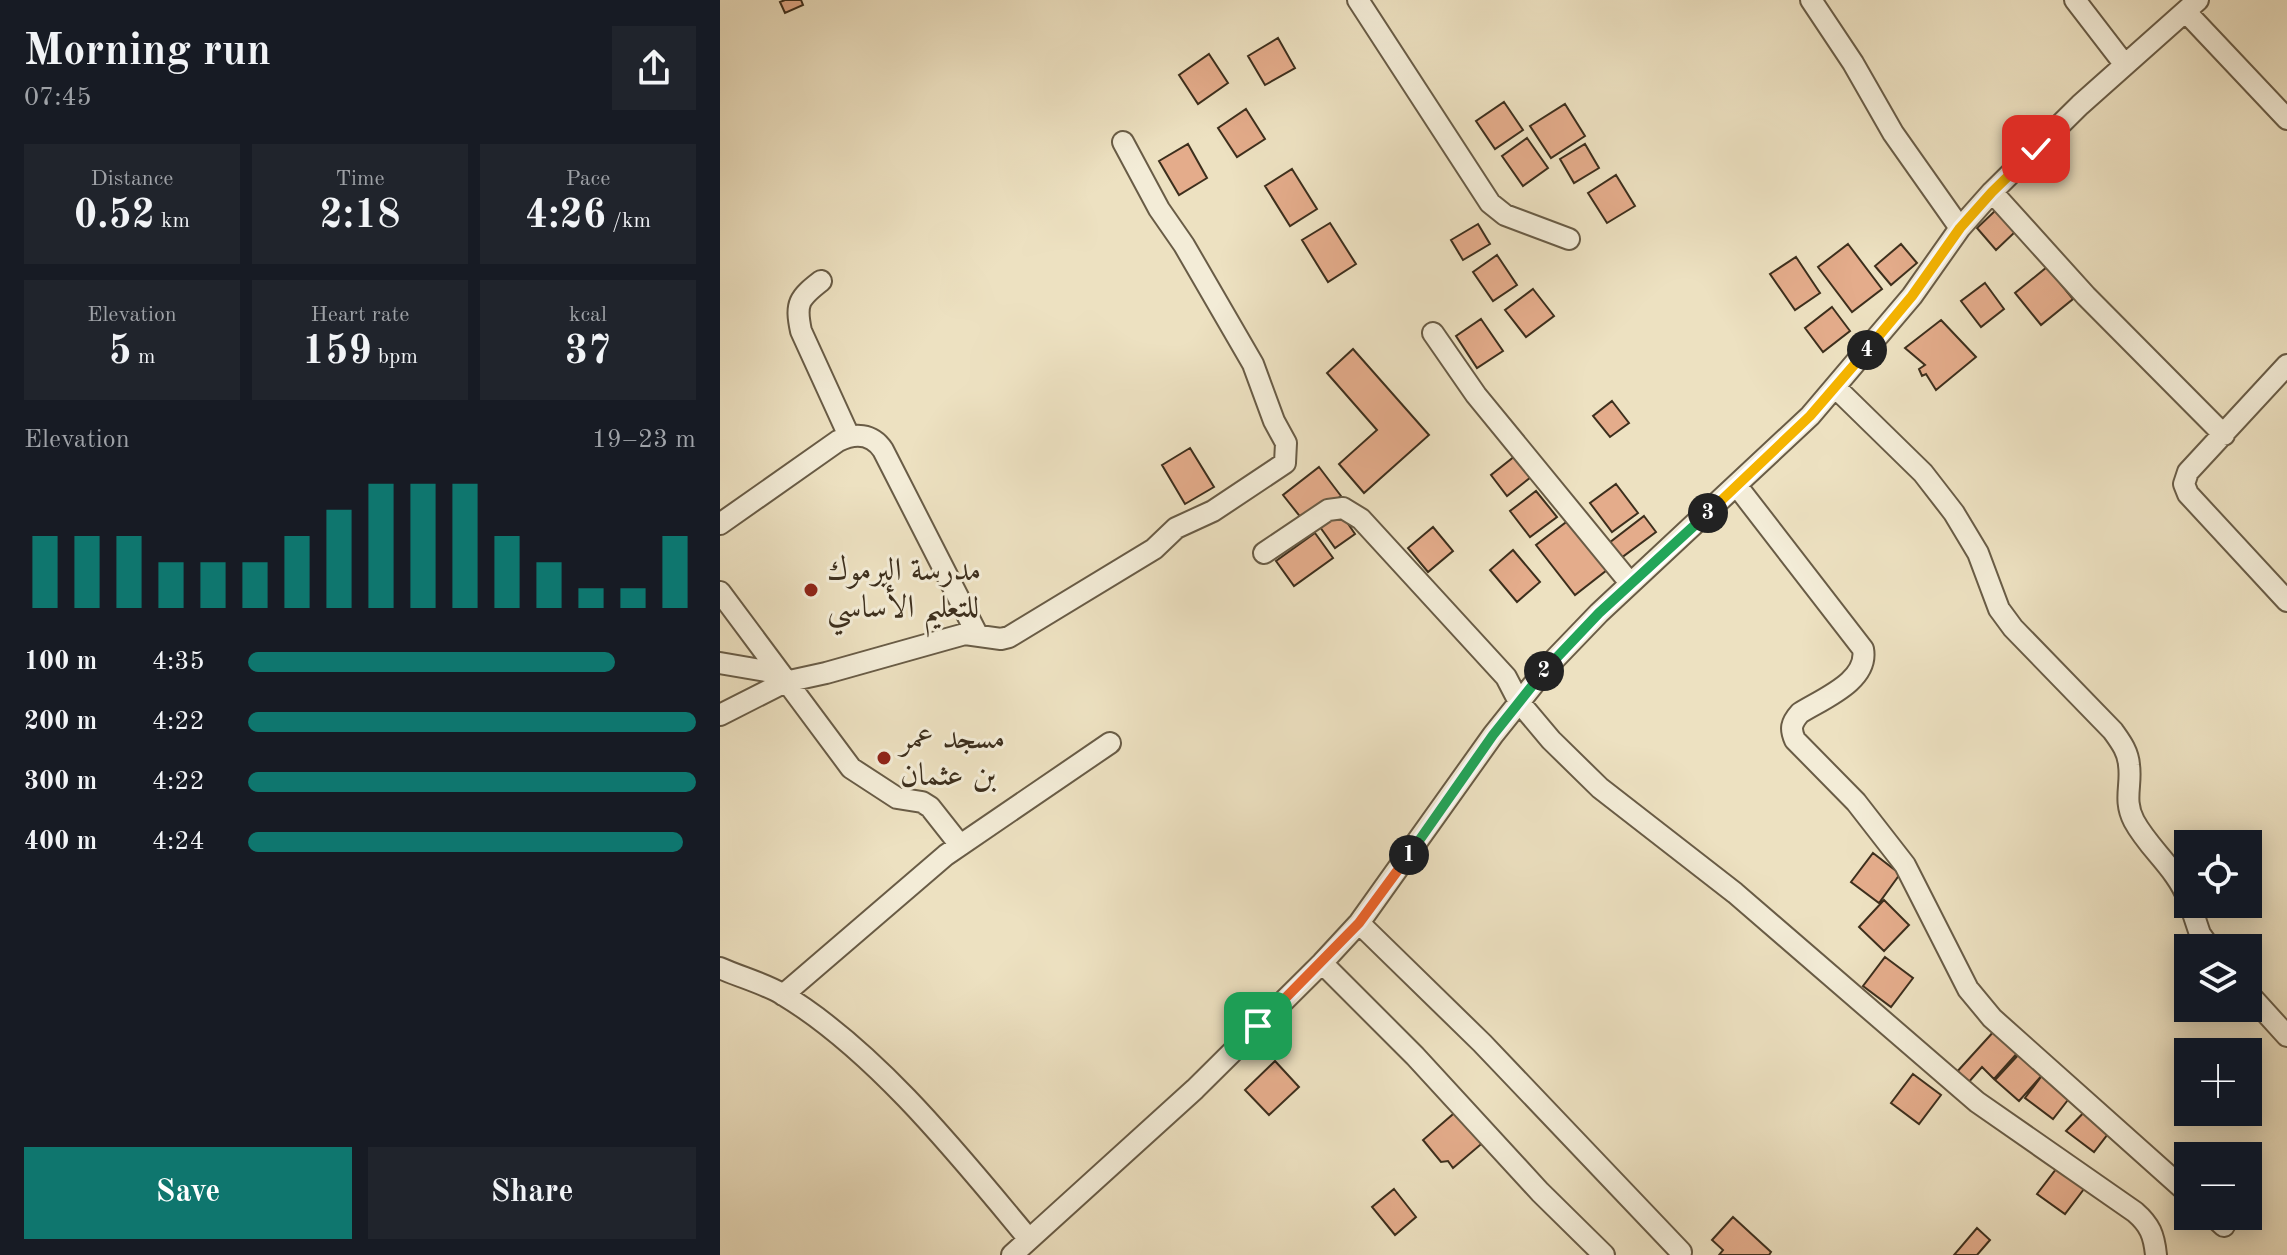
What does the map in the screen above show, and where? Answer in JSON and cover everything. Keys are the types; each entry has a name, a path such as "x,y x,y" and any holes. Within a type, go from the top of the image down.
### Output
{"street":[{"path":"1358,0 1490,203 1516,220 1569,239"},
{"path":"1811,0 1853,63 1893,133 1960,228"},
{"path":"2075,0 2125,65"},
{"path":"1012,1255 1195,1089 1322,963 1359,923 1549,665 1630,583 1810,416 1912,296 1960,228 2080,105 2192,6 2287,119"},
{"path":"720,663 782,678 826,673 965,634 1001,639 1009,637 1154,549 1176,528 1213,511 1285,463 1286,443 1274,421 1253,364 1191,257 1159,209 1123,142"},
{"path":"1992,192 2086,296 2224,435"},
{"path":"821,281 804,294 799,304 801,331 849,436"},
{"path":"1433,333 1476,395 1630,583"},
{"path":"2287,365 2185,478 2186,489 2204,513 2287,601"},
{"path":"1835,387 1923,473 1954,513 1978,553 1999,609 2013,628 2113,731 2125,749 2130,766 2126,794 2133,820 2174,873"},
{"path":"720,524 849,436 872,438 883,450 977,634"},
{"path":"1737,486 1863,649 1865,659 1861,671 1793,721 1791,730 1795,740 1856,802 1905,865 1968,989 1992,1018 2174,1180"},
{"path":"1264,553 1328,510 1343,508 1361,519 1506,677 1519,702 1561,750 1600,788 1757,912 1977,1102 2104,1189 2146,1222 2154,1235 2156,1255"},
{"path":"720,592 851,768 897,798 922,802 930,807 960,845"},
{"path":"720,715 782,678"},
{"path":"783,995 960,845 1110,743"},
{"path":"1359,923 1482,1043 1681,1252"},
{"path":"1322,963 1604,1255"},
{"path":"720,968 783,995 843,1039 938,1132 1028,1238"},
{"path":"2262,1008 2287,1036"}],"building":[{"path":"801,0 803,5 785,13 780,2"},
{"path":"1278,38 1295,68 1265,85 1248,56"},
{"path":"1209,54 1228,83 1198,104 1179,75"},
{"path":"1504,102 1523,130 1495,149 1476,121"},
{"path":"1565,104 1585,136 1551,158 1530,126"},
{"path":"1246,109 1265,139 1237,157 1218,128"},
{"path":"1527,138 1548,168 1523,186 1502,156"},
{"path":"1188,144 1207,178 1179,195 1159,161"},
{"path":"1585,144 1599,168 1574,183 1560,159"},
{"path":"1292,169 1317,209 1290,226 1265,186"},
{"path":"1616,175 1635,206 1607,223 1588,193"},
{"path":"1997,209 2016,231 1996,250 1977,228"},
{"path":"1330,223 1356,264 1328,282 1302,240"},
{"path":"1478,224 1490,244 1463,260 1451,240"},
{"path":"1848,244 1882,289 1852,312 1818,267"},
{"path":"1901,244 1917,263 1891,285 1875,266"},
{"path":"1497,255 1517,285 1493,301 1473,272"},
{"path":"1796,257 1820,293 1795,310 1770,274"},
{"path":"2047,267 2073,299 2041,325 2015,293"},
{"path":"1985,283 2004,309 1981,327 1961,301"},
{"path":"1533,289 1554,316 1526,337 1505,310"},
{"path":"1832,307 1850,331 1823,352 1805,328"},
{"path":"1481,319 1503,351 1477,368 1456,336"},
{"path":"1941,320 1976,357 1936,390 1926,374 1922,376 1919,369 1925,365 1905,348"},
{"path":"1353,349 1429,435 1364,493 1339,464 1377,430 1327,373"},
{"path":"1612,401 1629,423 1610,437 1593,416"},
{"path":"1190,448 1214,487 1185,504 1162,465"},
{"path":"1515,456 1531,477 1507,496 1491,475"},
{"path":"1319,467 1341,496 1306,524 1283,495"},
{"path":"1616,484 1638,513 1612,532 1590,503"},
{"path":"1536,491 1557,517 1530,537 1510,511"},
{"path":"1340,512 1355,534 1335,548 1320,527"},
{"path":"1644,516 1656,532 1621,558 1609,543"},
{"path":"1569,520 1607,570 1575,595 1536,545"},
{"path":"1433,527 1453,551 1428,572 1408,548"},
{"path":"1315,533 1333,558 1294,586 1276,561"},
{"path":"1513,550 1540,582 1517,602 1490,570"},
{"path":"1873,853 1900,874 1879,903 1851,882"},
{"path":"1884,900 1909,925 1884,951 1859,927"},
{"path":"1885,957 1913,978 1891,1007 1863,986"},
{"path":"1996,1029 2020,1050 1994,1079 1982,1067 1967,1084 1955,1074"},
{"path":"2021,1052 2044,1073 2019,1101 1995,1080"},
{"path":"1275,1061 1299,1087 1269,1115 1245,1090"},
{"path":"2044,1073 2071,1096 2053,1119 2025,1098"},
{"path":"1913,1074 1941,1095 1919,1124 1891,1103"},
{"path":"2091,1105 2114,1126 2094,1152 2066,1131"},
{"path":"1459,1109 1486,1140 1453,1168 1448,1161 1441,1162 1423,1140"},
{"path":"2060,1164 2087,1185 2065,1214 2037,1194"},
{"path":"1394,1189 1416,1217 1395,1235 1372,1207"},
{"path":"1733,1217 1771,1252 1769,1255 1719,1255 1723,1250 1712,1240"},
{"path":"1977,1228 1990,1240 1977,1255 1954,1255"}],"place":[{"name":"مدرسة اليرموك للتعليم الأساسي","path":"811,590"},
{"name":"مسجد عمر بن عثمان","path":"884,758"}],"route":[{"path":"1258,1026 1359,923 1493,735 1549,665 1599,613 1810,416 1912,296 1960,228 2036,149"}]}
